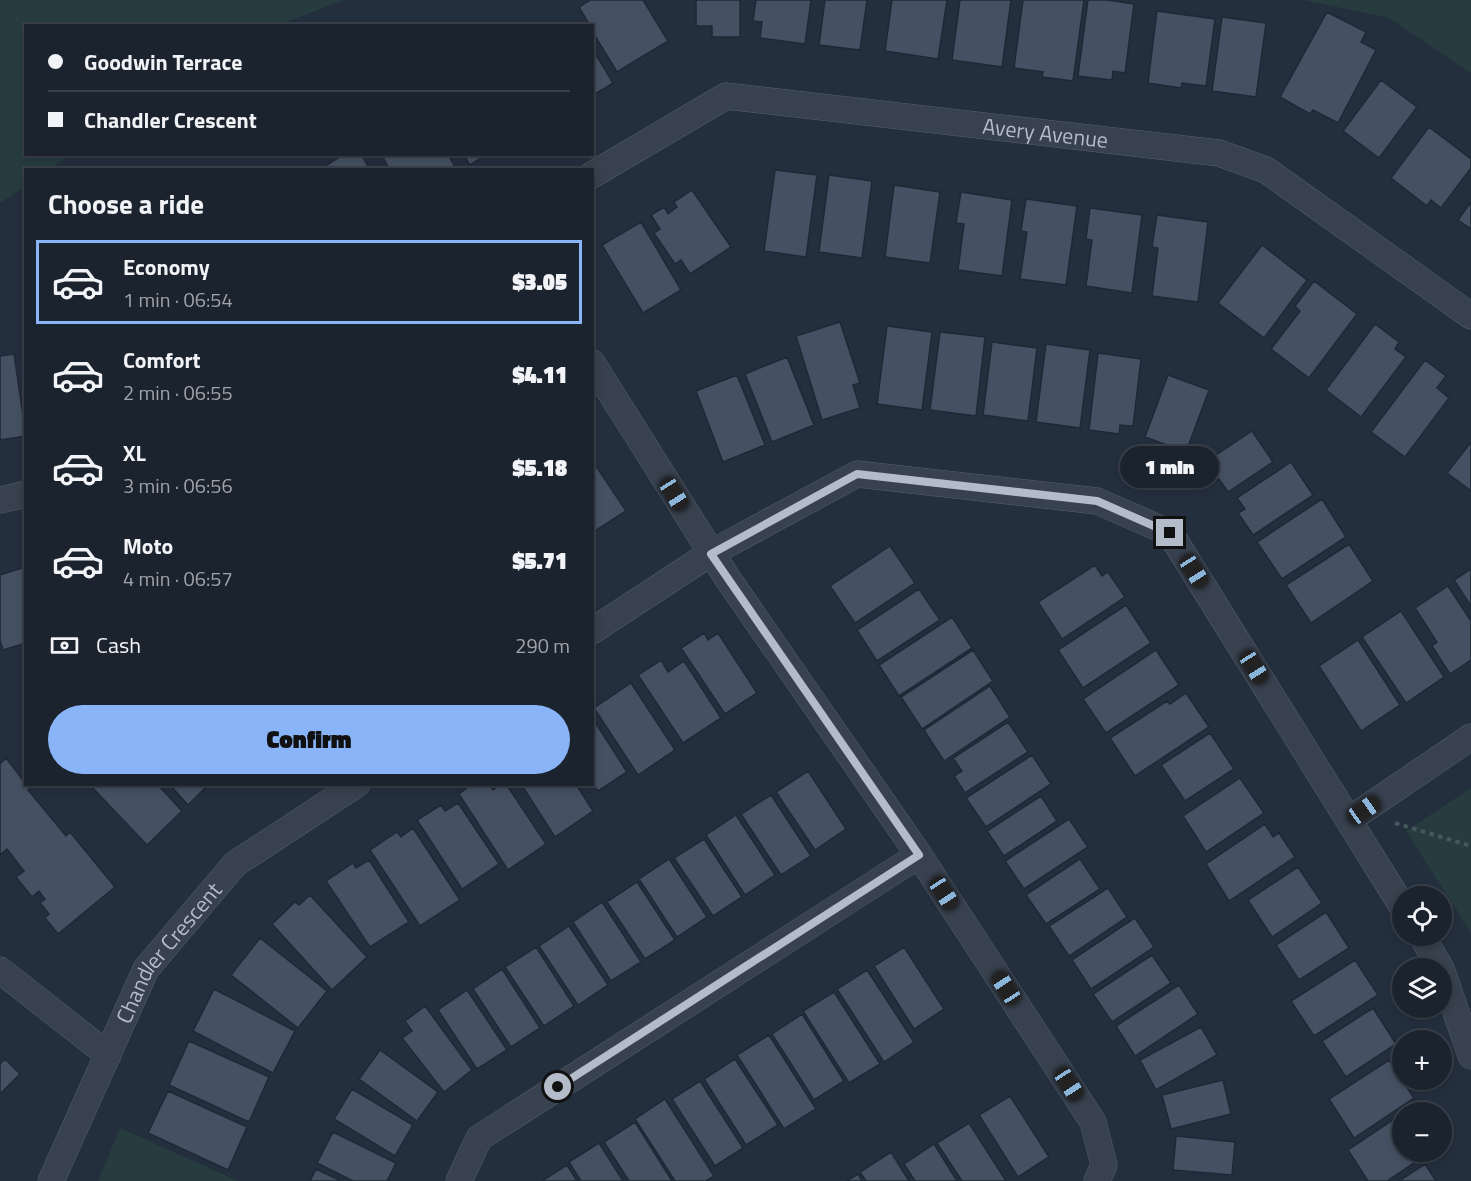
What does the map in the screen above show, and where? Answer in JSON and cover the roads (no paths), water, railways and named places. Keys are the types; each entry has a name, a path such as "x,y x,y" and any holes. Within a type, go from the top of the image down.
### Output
{"street":[{"name":"Avery Avenue","path":"594,174 726,96 1219,153 1266,170 1471,316"},
{"path":"594,366 711,554 919,855 1093,1122 1104,1165 1097,1181"},
{"path":"594,630 711,554 857,474 1097,501 1170,533 1392,890"},
{"path":"0,500 24,494"},
{"path":"1349,820 1471,737"},
{"name":"Chandler Crescent","path":"51,1181 146,969 235,864 354,786"},
{"path":"459,1181 480,1138 919,855"},
{"path":"0,970 108,1055"},
{"path":"1452,1002 1471,1056"}]}
